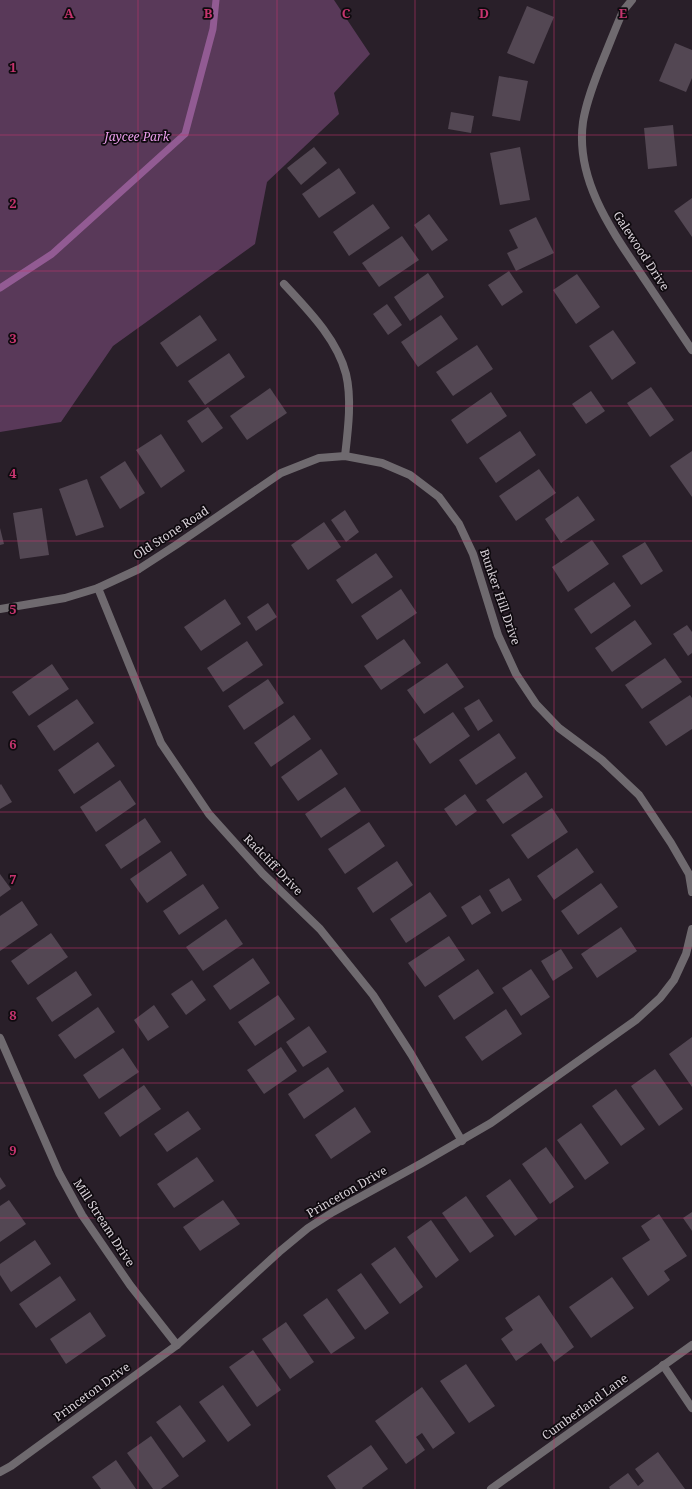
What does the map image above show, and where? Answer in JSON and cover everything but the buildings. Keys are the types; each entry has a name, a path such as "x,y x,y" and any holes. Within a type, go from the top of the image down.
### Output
{"street":[{"name":"Galewood Drive","path":"632,0 623,11 587,100 583,122 582,141 584,158 589,183 600,210 614,234 692,350"},
{"path":"284,284 310,313 334,346 346,374 349,411 345,456"},
{"name":"Old Stone Road","path":"0,609 65,598 98,588 145,565 281,473 319,458 345,456"},
{"name":"Bunker Hill Drive","path":"345,456 382,463 410,475 439,497 459,524 473,554 498,635 516,674 536,704 559,728 602,760 639,795 671,843 689,874 692,892"},
{"name":"Radcliff Drive","path":"98,588 161,743 209,814 263,874 320,929 373,995 411,1054 462,1141"},
{"name":"Princeton Drive","path":"0,1472 11,1466 177,1345 278,1252 308,1228 333,1212 462,1141 491,1123 636,1020 660,998 674,980 686,954 692,930"},
{"name":"Mill Stream Drive","path":"0,1038 59,1173 82,1215 130,1285 177,1345"},
{"name":"Cumberland Lane","path":"491,1489 692,1345"},
{"path":"663,1365 692,1408"}],"green space":[{"name":"Jaycee Park","path":"0,0 334,0 370,54 334,93 339,114 267,182 255,244 113,346 61,422 0,432"}],"waterway":[{"path":"0,288 52,254 185,134 213,29 216,0"}]}
